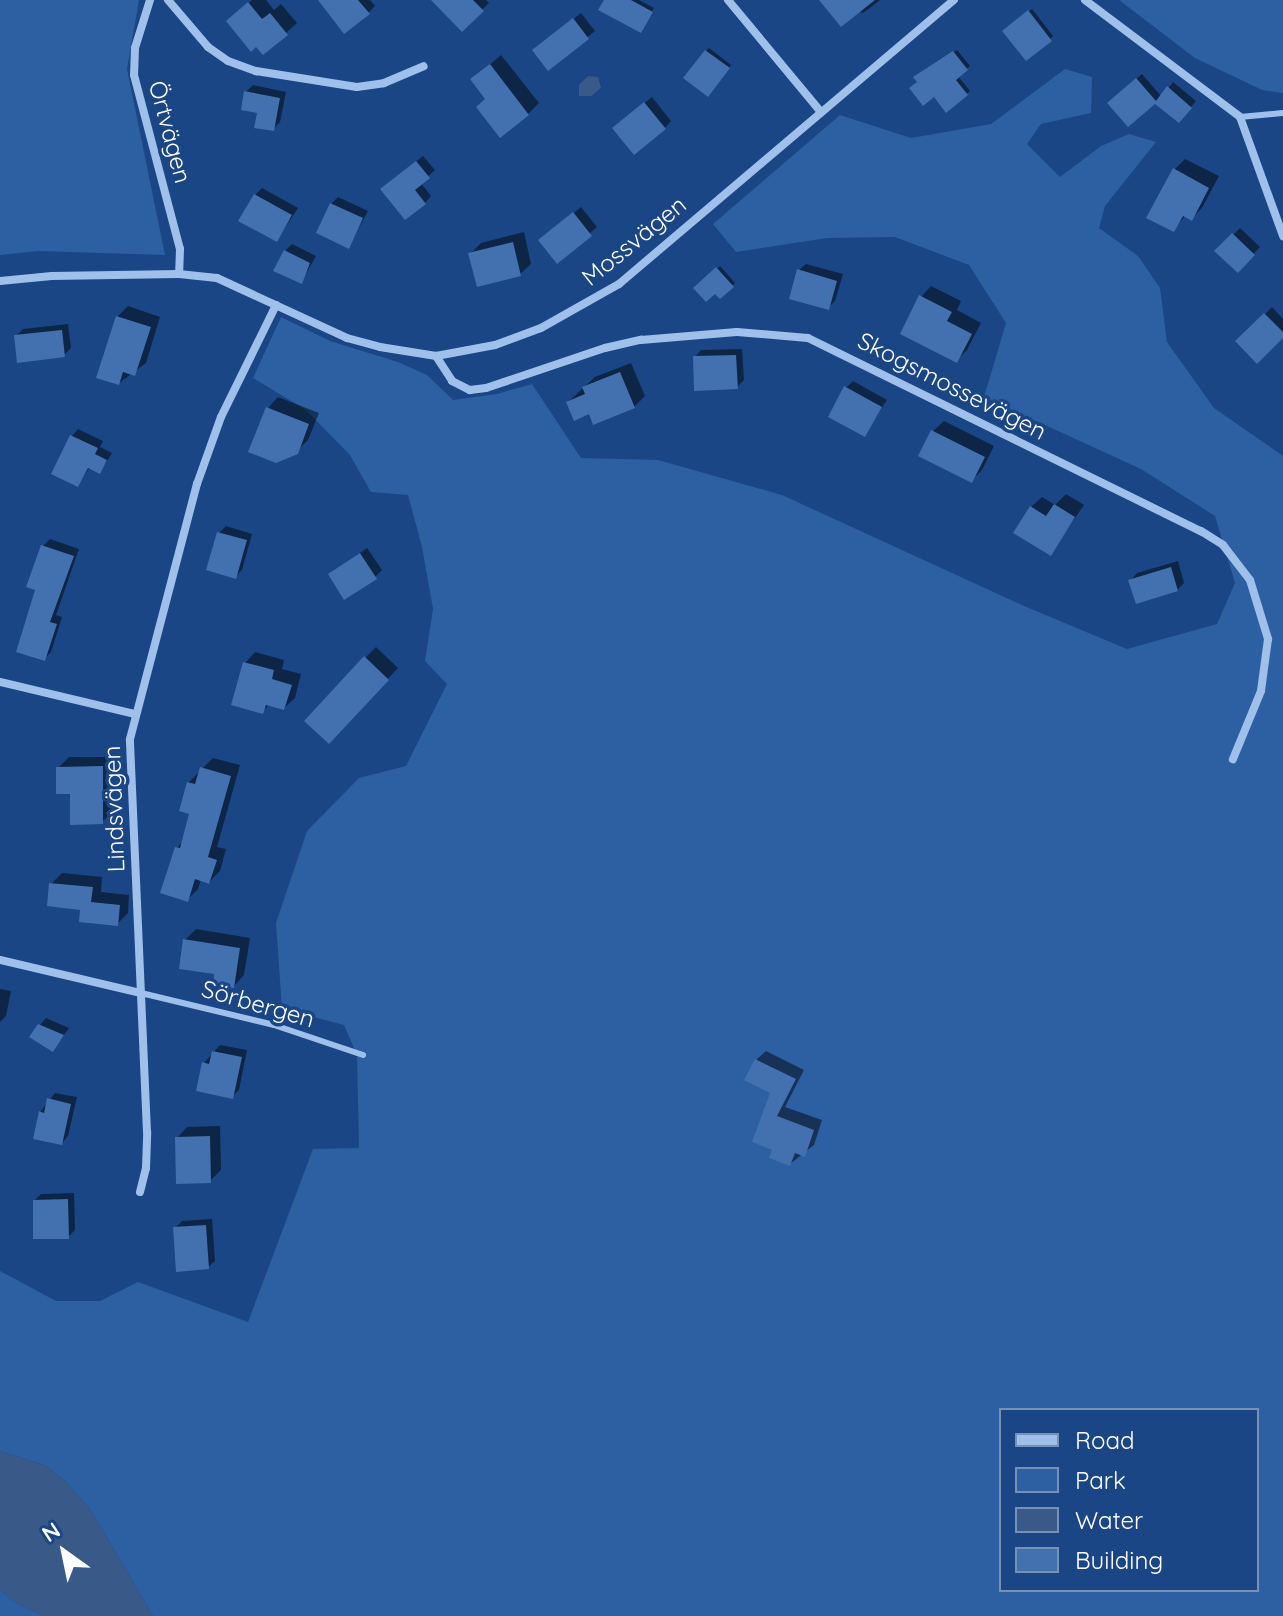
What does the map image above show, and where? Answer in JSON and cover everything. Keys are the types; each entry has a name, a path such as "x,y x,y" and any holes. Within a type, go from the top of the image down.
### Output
{"street":[{"name":"Örtvägen","path":"150,0 135,48 134,75 180,249 179,274"},
{"path":"168,0 208,47 228,61 256,71 357,87 384,83 424,66"},
{"path":"728,0 821,112"},
{"name":"Mossvägen","path":"0,281 52,276 179,274 217,278 347,338 436,356 495,345 541,328 619,284 954,0"},
{"path":"1085,0 1240,117 1283,236"},
{"name":"Lindsvägen","path":"140,1192 146,1168 147,1132 131,766 134,714 197,484 221,417 276,305"},
{"name":"Skogsmossevägen","path":"436,356 452,381 470,390 486,388 605,348 641,340 737,332 808,338 1175,518 1223,545 1239,563 1250,580 1265,625 1268,639 1261,691 1233,759"},
{"path":"0,682 134,714"},
{"path":"0,960 141,993"}],"lane":[{"path":"1240,117 1283,113"},
{"name":"Sörbergen","path":"141,993 274,1025 363,1055"}],"green space":[{"path":"0,0 139,0 127,69 165,255 38,251 0,255"},
{"path":"1119,0 1283,0 1283,93 1262,90 1195,58"},
{"path":"1065,69 1092,77 1091,113 1041,124 1027,144 1060,177 1101,146 1129,134 1156,142 1105,206 1099,228 1138,256 1160,288 1167,342 1214,408 1283,456 1283,1616 153,1616 90,1509 65,1481 46,1466 0,1451 0,1271 56,1301 100,1301 138,1282 248,1322 313,1149 359,1148 357,1055 344,1025 282,1009 276,923 307,831 359,778 406,766 447,684 425,661 433,609 422,547 408,495 371,492 350,455 306,410 253,378 281,317 330,341 398,362 427,375 453,400 497,394 532,384 581,458 658,460 782,495 1024,606 1127,649 1217,624 1235,583 1215,516 1141,469 984,397 1006,323 969,265 895,237 827,238 736,252 713,224 840,115 911,138 991,124"},
{"path":"0,1590 16,1603 44,1616 0,1616"}],"water":[{"path":"588,76 598,77 601,88 591,96 579,96 579,85"},
{"path":"0,1451 46,1466 65,1481 90,1509 153,1616 44,1616 16,1603 0,1590"}],"building":[{"path":"318,0 358,0 370,14 344,34"},
{"path":"431,0 473,0 484,11 462,32"},
{"path":"604,0 631,0 653,12 641,33 598,10"},
{"path":"819,0 875,0 841,27"},
{"path":"248,2 262,19 270,13 288,35 263,55 256,47 251,52 226,21"},
{"path":"1028,10 1052,41 1026,61 1002,31"},
{"path":"573,18 589,39 548,71 532,50"},
{"path":"705,50 730,68 708,97 683,78"},
{"path":"953,51 968,70 956,80 968,95 946,113 934,97 923,106 909,88 917,82 913,77"},
{"path":"490,64 529,115 500,138 476,107 485,99 470,79"},
{"path":"1136,78 1156,101 1167,86 1192,108 1179,123 1155,104 1128,127 1107,103"},
{"path":"244,91 280,98 274,131 254,128 257,113 241,110"},
{"path":"644,102 666,129 634,155 612,128"},
{"path":"416,161 430,178 415,190 426,204 405,220 380,189"},
{"path":"1173,168 1209,188 1192,221 1183,216 1174,232 1146,218"},
{"path":"254,194 292,215 277,242 238,221"},
{"path":"330,203 363,218 349,249 316,233"},
{"path":"573,212 592,236 557,264 538,240"},
{"path":"1232,233 1255,255 1238,273 1214,251"},
{"path":"513,242 521,276 477,287 468,253"},
{"path":"284,250 310,263 302,284 273,271"},
{"path":"716,267 734,287 720,299 715,294 706,302 693,288"},
{"path":"797,269 837,281 829,310 789,299"},
{"path":"919,295 952,312 947,321 972,334 957,363 900,334"},
{"path":"1264,313 1283,332 1283,338 1257,364 1235,341"},
{"path":"116,316 151,327 135,376 123,372 119,385 96,378"},
{"path":"62,330 65,357 17,363 14,335"},
{"path":"736,355 738,389 694,391 693,356"},
{"path":"620,372 635,408 593,425 589,414 574,421 566,402 585,394 582,387"},
{"path":"844,386 882,407 865,437 828,417"},
{"path":"266,407 309,424 298,454 276,463 248,452"},
{"path":"931,430 985,457 972,483 918,456"},
{"path":"70,435 98,448 95,454 107,460 100,474 88,468 78,487 51,474"},
{"path":"1054,504 1075,517 1051,556 1013,533 1030,506 1046,516"},
{"path":"217,532 247,540 236,579 206,570"},
{"path":"41,545 74,556 50,622 57,624 45,661 16,652 35,590 26,587"},
{"path":"360,553 377,579 344,600 328,574"},
{"path":"1171,567 1178,591 1136,604 1128,580"},
{"path":"364,656 389,680 329,744 304,721"},
{"path":"243,662 274,670 272,679 292,685 284,710 266,705 263,714 231,705"},
{"path":"103,766 103,824 70,825 70,794 56,794 56,767"},
{"path":"200,767 231,776 208,857 217,860 209,884 195,879 188,902 160,893 175,847 180,848 189,814 179,811 187,782 195,784"},
{"path":"49,883 93,887 91,902 120,905 118,926 79,922 80,910 47,906"},
{"path":"183,939 240,948 234,988 213,985 214,974 179,969"},
{"path":"38,1024 64,1035 53,1052 29,1037"},
{"path":"212,1051 242,1057 233,1099 196,1091 202,1062 209,1064"},
{"path":"755,1059 796,1079 777,1116 814,1130 805,1157 795,1153 790,1166 769,1158 772,1150 752,1142 770,1093 744,1080"},
{"path":"47,1098 71,1104 62,1145 33,1139 39,1111 44,1113"},
{"path":"210,1136 211,1183 176,1184 175,1137"},
{"path":"68,1199 69,1239 33,1239 33,1200"},
{"path":"206,1225 209,1269 176,1272 173,1227"}]}
